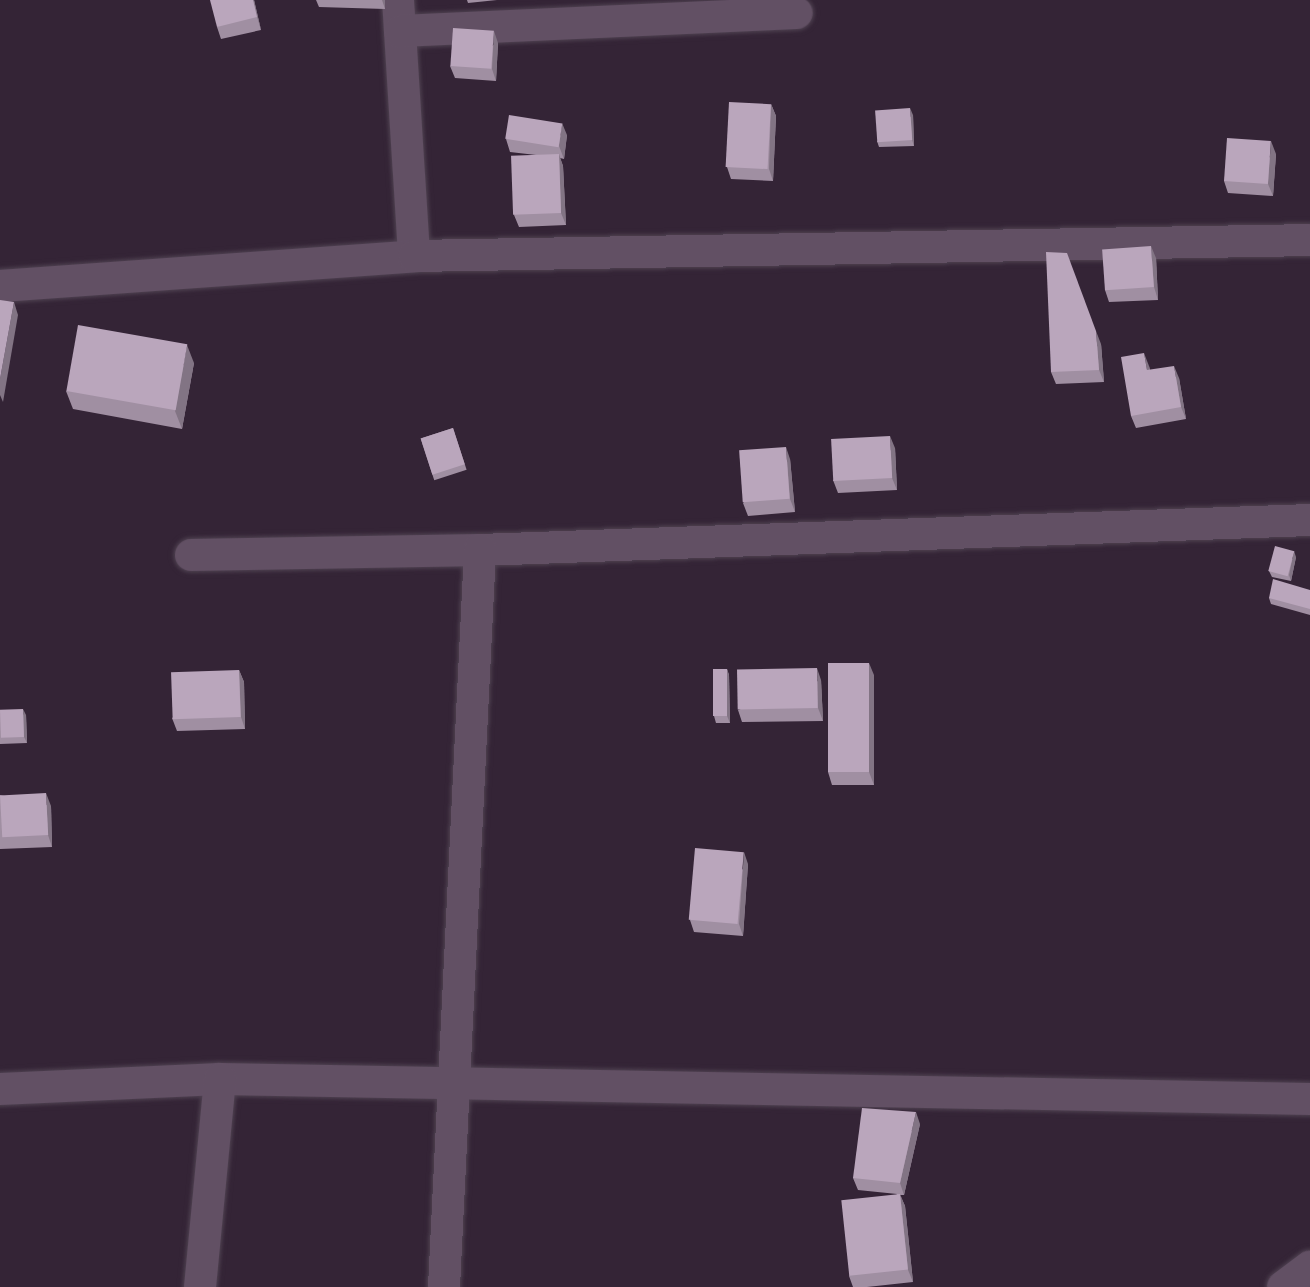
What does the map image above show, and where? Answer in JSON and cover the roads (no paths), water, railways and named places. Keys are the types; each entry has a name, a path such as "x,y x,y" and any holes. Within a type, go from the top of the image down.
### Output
{"street":[{"path":"398,0 414,256"},
{"path":"400,31 797,13"},
{"path":"0,286 414,256 1310,240"},
{"path":"191,555 480,550 1310,520"},
{"path":"444,1287 480,550"},
{"path":"200,1287 220,1080"},
{"path":"0,1089 220,1080 454,1082 1310,1099"},
{"path":"1283,1287 1310,1267"}]}
